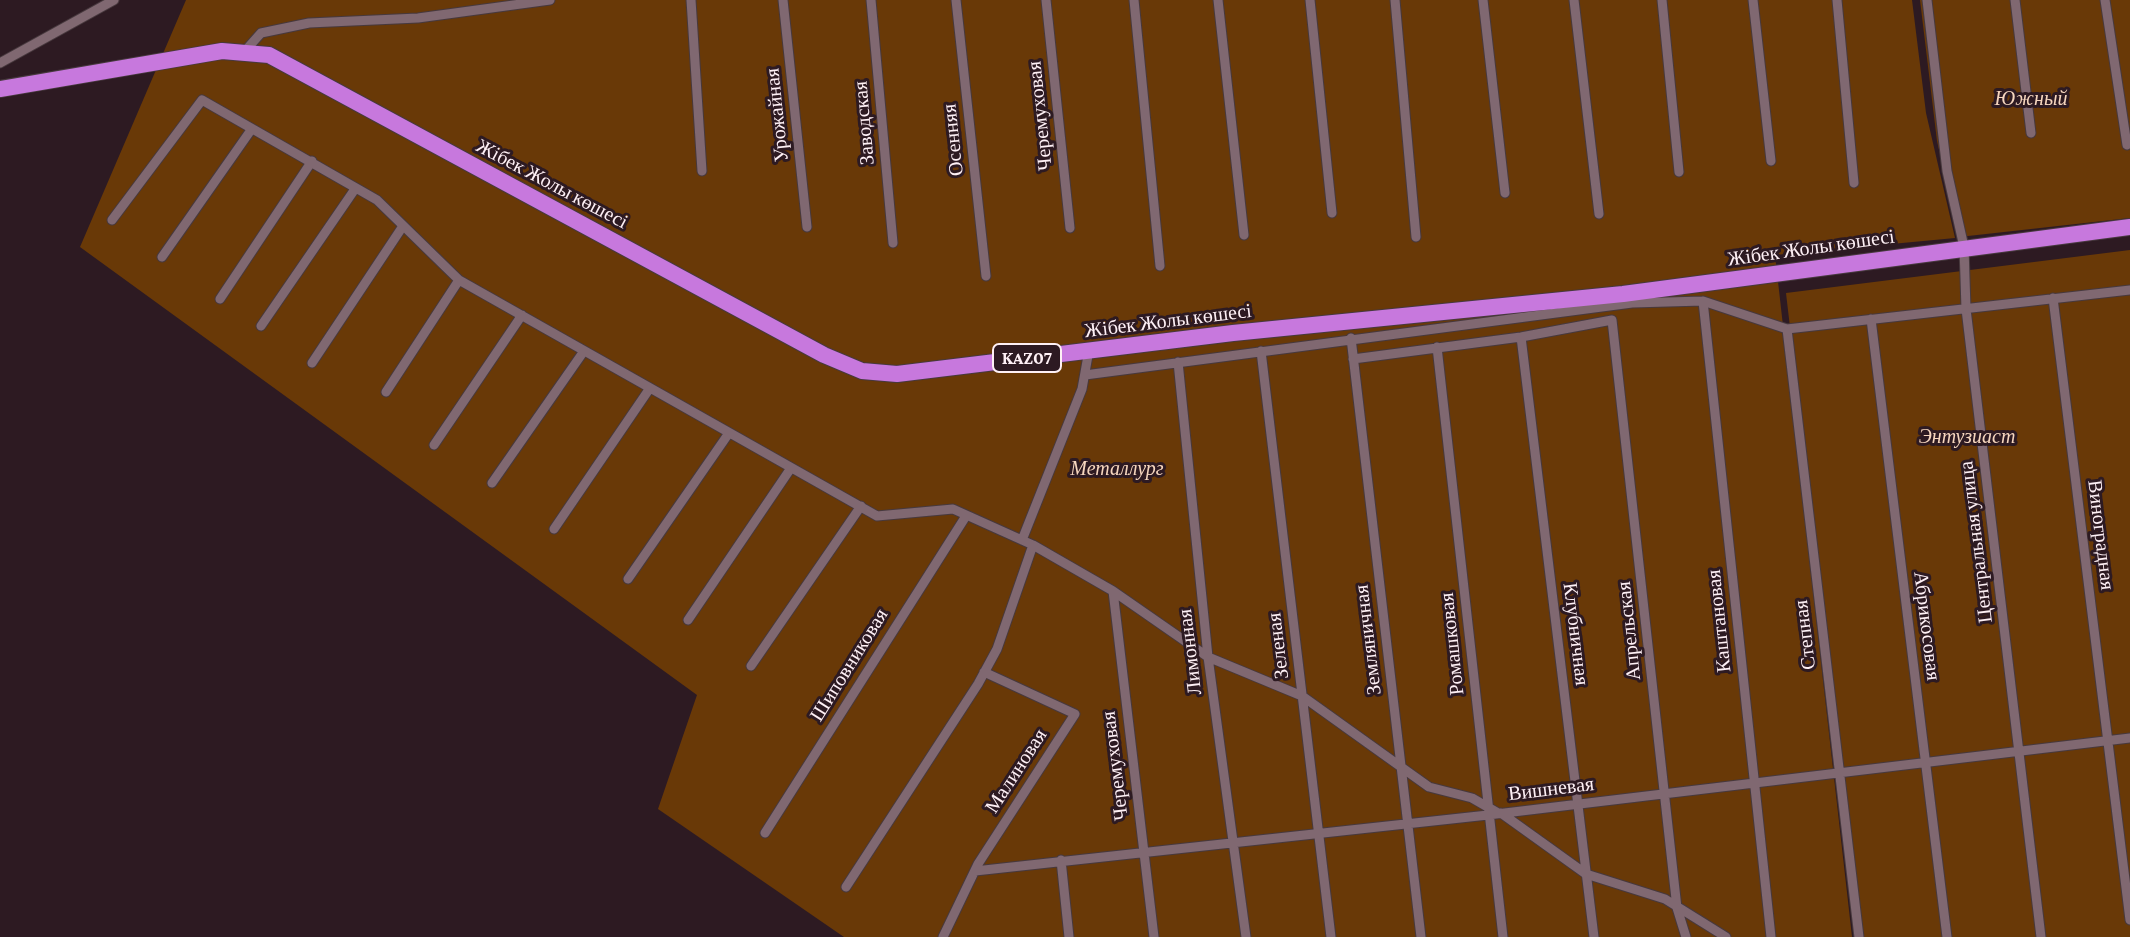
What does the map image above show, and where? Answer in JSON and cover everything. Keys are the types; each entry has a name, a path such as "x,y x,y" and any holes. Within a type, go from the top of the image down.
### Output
{"highway":[{"name":"Жібек Жолы көшесі","path":"0,89 222,51 269,55 824,355 862,371 897,374 1089,350 1623,294 2130,227"}],"street":[{"path":"0,63 114,0"},
{"path":"245,51 261,33 309,23 418,18 550,0"},
{"path":"691,0 702,171"},
{"name":"Урожайная","path":"783,0 807,227"},
{"name":"Заводская","path":"871,0 893,243"},
{"name":"Осенняя","path":"956,0 986,276"},
{"name":"Черемуховая","path":"1046,0 1070,228"},
{"path":"1134,0 1160,266"},
{"path":"1218,0 1244,235"},
{"path":"1310,0 1332,213"},
{"path":"1395,0 1416,237"},
{"path":"1483,0 1505,193"},
{"path":"1574,0 1599,214"},
{"path":"1662,0 1679,172"},
{"path":"1753,0 1771,161"},
{"path":"1837,0 1854,183"},
{"name":"Центральная улица","path":"1927,0 1947,171 1964,247 1966,309 2041,937"},
{"path":"2015,0 2031,133"},
{"path":"2105,0 2127,145"},
{"path":"112,220 202,100 377,200 459,280 877,516 953,509 1033,545 1113,591 1208,657 1302,696 1429,787 1494,812 1586,874 1665,899 1726,937"},
{"path":"162,257 251,130"},
{"path":"220,299 312,161"},
{"path":"261,326 355,189"},
{"path":"312,363 403,226"},
{"path":"386,392 459,280"},
{"path":"1085,375 1632,303 1703,301 1787,329 2130,290"},
{"name":"Виноградная","path":"2053,298 2130,920"},
{"name":"Каштановая","path":"1703,301 1771,937"},
{"path":"434,445 522,315"},
{"name":"Абрикосовая","path":"1871,319 1947,937"},
{"name":"Апрельская","path":"1521,337 1612,320 1677,908 1686,937"},
{"name":"Степная","path":"1787,329 1859,937"},
{"path":"1353,359 1521,337"},
{"name":"Клубничная","path":"1521,337 1594,937"},
{"name":"Земляничная","path":"1351,338 1421,937"},
{"name":"Ромашковая","path":"1437,347 1494,812 1503,937"},
{"path":"1022,540 1085,375 1089,350"},
{"path":"492,483 584,351"},
{"name":"Зеленая","path":"1261,351 1331,937"},
{"name":"Лимонная","path":"1178,362 1208,657 1246,937"},
{"path":"554,529 650,388"},
{"path":"628,579 729,433"},
{"path":"688,620 791,468"},
{"path":"751,666 861,506"},
{"name":"Шиповниковая","path":"765,833 966,516"},
{"path":"846,887 984,672 1016,599 1033,545"},
{"name":"Черемуховая","path":"1113,591 1154,937"},
{"name":"Малиновая","path":"943,937 975,871 1075,714 984,672"},
{"name":"Вишневая","path":"975,871 1926,764 2130,738"},
{"path":"1061,860 1069,937"}],"green space":[{"name":"Металлург","path":"186,0 1912,0 1926,113 1955,238 1775,255 1852,937 844,937 658,809 697,695 80,247"},
{"name":"Южный","path":"1920,0 2130,0 2130,218 1959,237 1937,141"},
{"name":"Энтузиаст","path":"2130,250 2130,937 1861,937 1786,293"}]}
